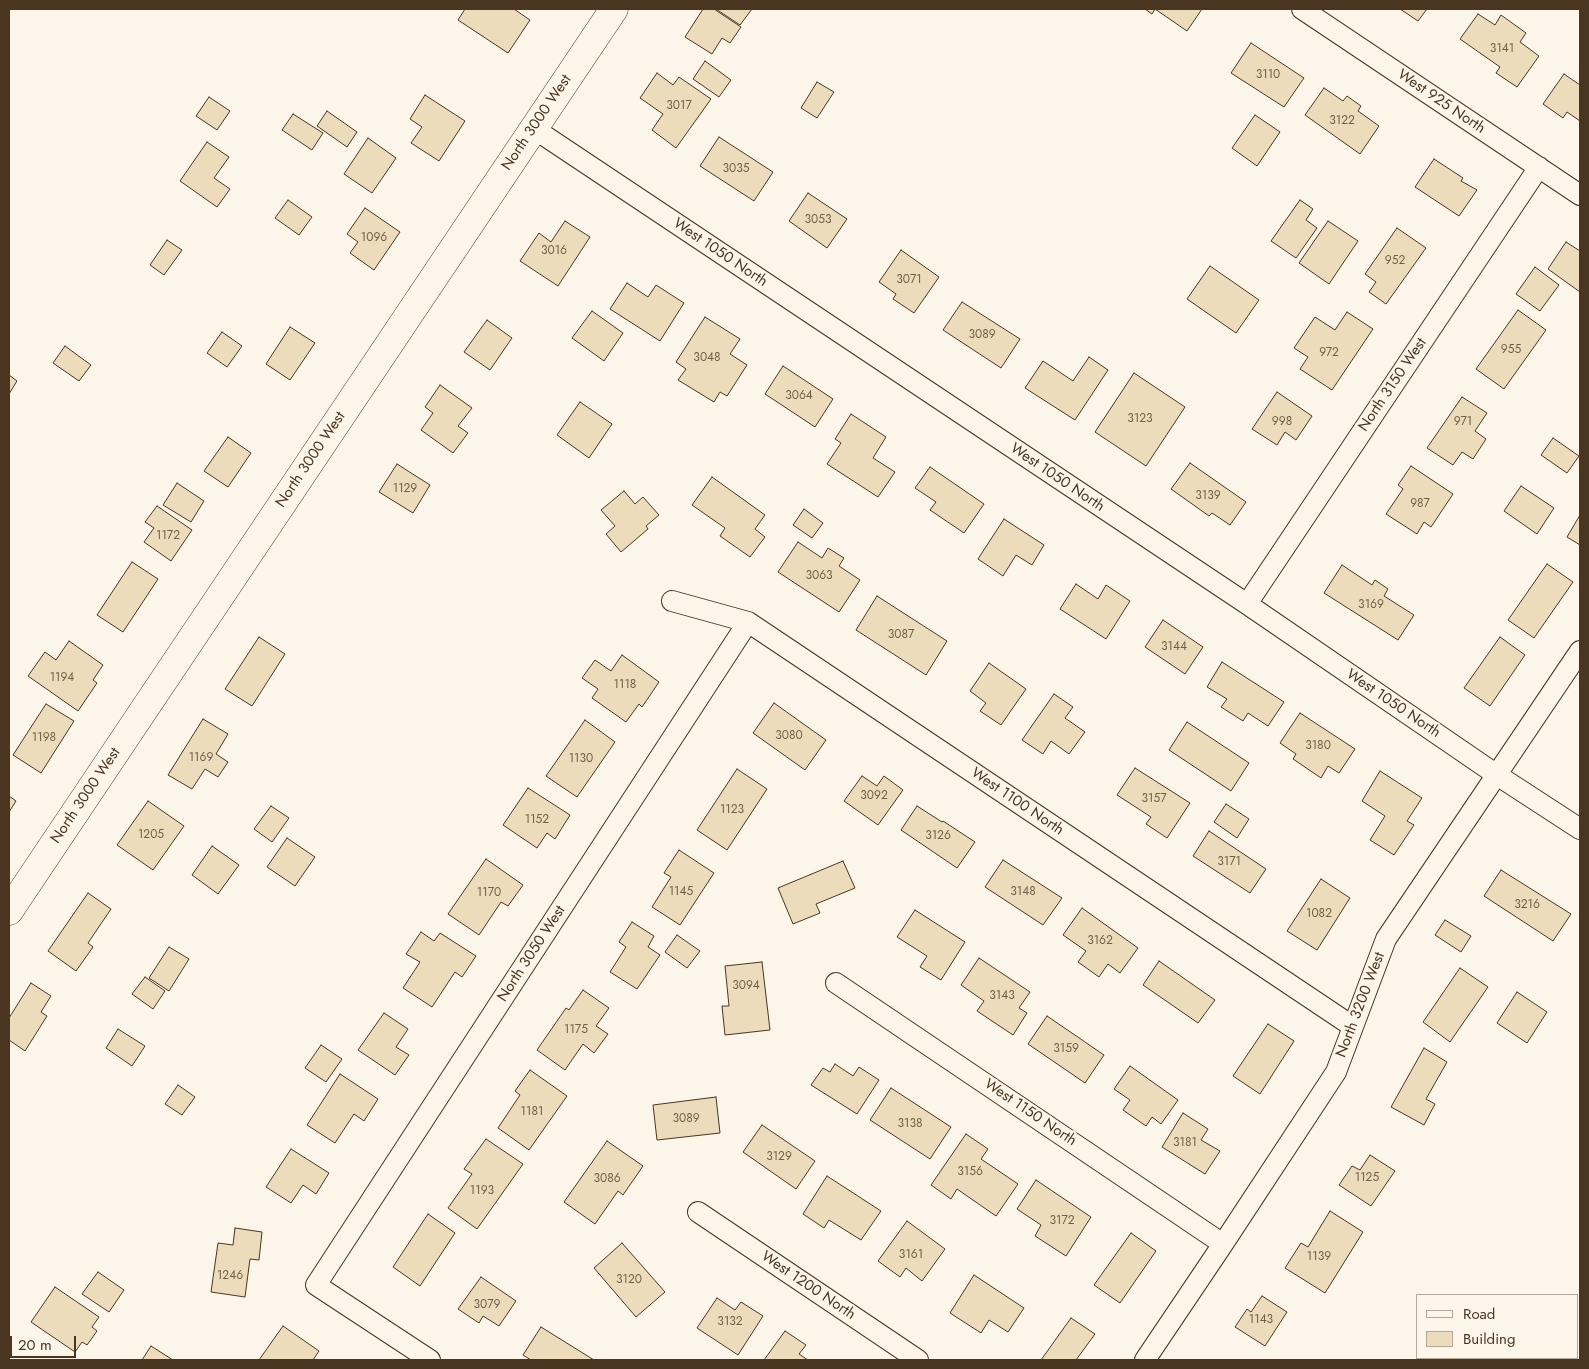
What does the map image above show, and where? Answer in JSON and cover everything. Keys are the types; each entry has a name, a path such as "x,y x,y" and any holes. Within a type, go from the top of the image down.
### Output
{"main road":[{"name":"North 3000 West","path":"9,911 614,9"}],"street":[{"name":"West 925 North","path":"1302,9 1580,195"},
{"name":"West 1050 North","path":"533,128 1247,604 1497,775 1580,829"},
{"name":"North 3150 West","path":"1247,604 1539,167"},
{"name":"West 1100 North","path":"672,601 748,622 1352,1026"},
{"name":"North 3050 West","path":"430,1360 316,1285 748,622"},
{"name":"North 3200 West","path":"1144,1360 1336,1072 1386,938 1580,651"},
{"name":"West 1150 North","path":"836,983 1223,1244"},
{"name":"West 1200 North","path":"698,1212 918,1360"}],"building":[{"path":"465,9 514,9 530,20 508,53 458,20"},
{"path":"703,9 714,9 741,27 730,43 722,38 712,54 685,37"},
{"path":"716,9 752,9 740,25"},
{"path":"1145,9 1155,9 1152,14"},
{"path":"1155,9 1202,9 1187,31"},
{"path":"1400,9 1427,9 1418,21"},
{"path":"1478,14 1495,25 1501,15 1526,33 1520,42 1539,56 1517,87 1496,73 1500,67 1460,39"},
{"path":"1251,43 1304,78 1284,107 1231,73"},
{"path":"705,61 731,80 719,97 693,79"},
{"path":"657,73 673,85 679,77 711,99 676,148 652,130 663,114 640,98"},
{"path":"1564,74 1580,85 1580,121 1567,112 1563,118 1543,104"},
{"path":"817,82 834,92 817,118 801,108"},
{"path":"1324,88 1343,101 1347,96 1361,106 1358,111 1379,126 1360,154 1305,115"},
{"path":"425,95 465,121 439,161 411,143 422,127 410,119"},
{"path":"209,97 230,111 217,130 196,116"},
{"path":"327,111 357,132 347,147 317,126"},
{"path":"293,114 323,133 312,150 282,130"},
{"path":"1255,115 1280,132 1257,166 1232,148"},
{"path":"719,137 773,172 754,201 700,166"},
{"path":"368,138 396,158 372,193 344,174"},
{"path":"207,142 229,157 214,178 230,189 217,207 180,181"},
{"path":"1434,159 1463,178 1461,181 1477,190 1459,216 1415,187"},
{"path":"808,193 847,219 827,248 789,221"},
{"path":"288,200 312,217 299,235 275,218"},
{"path":"1300,200 1313,209 1306,220 1317,228 1296,258 1271,241"},
{"path":"365,208 400,232 374,270 350,253 358,242 347,234"},
{"path":"565,221 590,237 558,286 520,261 539,233 551,242"},
{"path":"1328,221 1358,241 1329,284 1299,263"},
{"path":"1397,228 1426,248 1386,304 1369,292 1376,282 1365,274"},
{"path":"167,240 182,250 164,275 150,265"},
{"path":"1566,242 1580,251 1580,292 1548,269"},
{"path":"901,250 939,277 914,313 893,299 896,294 879,282"},
{"path":"1210,266 1259,300 1236,333 1187,299"},
{"path":"1535,267 1559,285 1540,311 1516,294"},
{"path":"627,283 648,297 656,285 684,303 660,341 610,309"},
{"path":"962,302 1020,339 1001,368 943,330"},
{"path":"1518,310 1546,330 1504,389 1476,369"},
{"path":"592,311 623,333 604,361 572,338"},
{"path":"1347,312 1373,329 1332,390 1300,369 1308,357 1294,348 1315,317 1335,330"},
{"path":"705,317 740,339 730,354 747,365 727,396 720,392 714,402 678,380 686,369 676,362"},
{"path":"487,320 512,338 490,370 464,352"},
{"path":"290,327 315,343 290,380 266,364"},
{"path":"222,332 242,346 227,367 207,353"},
{"path":"65,346 91,365 79,381 53,363"},
{"path":"1089,357 1108,370 1075,420 1025,388 1043,361 1073,381"},
{"path":"783,366 833,399 815,427 765,394"},
{"path":"1134,373 1185,407 1146,466 1095,432"},
{"path":"9,375 17,381 9,394"},
{"path":"440,385 472,408 458,426 468,433 453,453 421,430 433,413 425,407"},
{"path":"1277,392 1312,416 1296,440 1285,432 1277,445 1252,429"},
{"path":"1462,397 1487,413 1475,431 1486,439 1473,459 1462,452 1453,465 1427,448"},
{"path":"580,402 612,424 589,458 557,435"},
{"path":"851,414 886,437 873,458 895,472 878,497 827,464 841,443 835,439"},
{"path":"228,437 251,453 228,487 204,471"},
{"path":"1553,438 1579,456 1567,473 1541,455"},
{"path":"1190,463 1246,502 1230,525 1212,513 1209,516 1171,489"},
{"path":"397,464 430,485 413,513 379,492"},
{"path":"1411,466 1453,494 1431,527 1424,522 1417,534 1386,514 1403,489 1398,485"},
{"path":"930,467 984,504 964,533 930,510 936,502 915,488"},
{"path":"712,477 765,515 755,529 765,537 750,557 720,536 725,528 692,505"},
{"path":"177,483 204,501 191,522 163,505"},
{"path":"1521,486 1554,508 1537,534 1504,511"},
{"path":"624,491 635,504 643,497 659,515 646,526 648,529 621,552 606,534 615,526 601,510"},
{"path":"157,506 192,530 171,561 144,542 154,528 145,522"},
{"path":"804,509 823,523 812,538 793,525"},
{"path":"1580,515 1580,545 1567,537"},
{"path":"1004,519 1044,545 1032,565 1016,555 1003,576 978,559"},
{"path":"798,542 822,558 828,548 844,558 839,566 860,580 839,612 778,572"},
{"path":"132,562 158,579 123,632 97,615"},
{"path":"1547,564 1573,582 1534,638 1508,620"},
{"path":"1342,565 1372,585 1375,580 1388,589 1384,596 1414,615 1398,640 1324,593"},
{"path":"1076,584 1098,599 1106,585 1130,601 1106,639 1060,609"},
{"path":"877,596 947,641 926,675 856,630"},
{"path":"1163,620 1203,647 1185,674 1145,647"},
{"path":"259,637 285,654 252,706 225,689"},
{"path":"1500,637 1525,655 1490,706 1464,688"},
{"path":"69,641 103,665 93,680 97,683 78,711 28,676 45,652 56,660"},
{"path":"622,655 659,682 642,707 639,704 626,722 592,698 598,689 582,678 595,660 611,671"},
{"path":"1222,662 1284,702 1268,726 1248,713 1243,721 1221,707 1227,699 1207,687"},
{"path":"989,663 1026,689 1001,725 980,711 986,703 970,691"},
{"path":"1054,694 1073,707 1065,718 1085,732 1069,754 1051,741 1043,754 1022,740"},
{"path":"774,703 826,740 805,770 753,733"},
{"path":"46,704 74,721 41,773 13,755"},
{"path":"1300,713 1355,749 1339,773 1328,766 1321,778 1293,759 1296,754 1280,743"},
{"path":"203,719 228,734 216,754 228,762 218,777 205,769 192,789 168,775"},
{"path":"585,720 615,742 577,797 546,776"},
{"path":"1187,722 1249,763 1231,791 1169,750"},
{"path":"1135,768 1190,803 1167,838 1146,824 1151,817 1117,795"},
{"path":"737,769 767,789 727,850 697,830"},
{"path":"1380,771 1422,798 1407,821 1414,825 1394,855 1370,840 1385,816 1362,801"},
{"path":"862,776 877,786 884,776 903,790 878,825 844,801"},
{"path":"528,788 570,815 555,839 547,833 537,848 503,825"},
{"path":"9,796 16,801 9,812"},
{"path":"148,801 184,826 153,870 117,845"},
{"path":"1226,804 1249,819 1237,838 1214,822"},
{"path":"271,806 289,818 272,842 254,829"},
{"path":"917,806 975,842 957,868 901,830"},
{"path":"1209,831 1266,869 1250,893 1193,856"},
{"path":"287,838 315,857 295,886 267,867"},
{"path":"212,846 239,865 218,894 192,875"},
{"path":"679,850 714,873 680,925 652,907 671,877 664,873"},
{"path":"486,859 523,885 508,906 501,902 479,935 448,914"},
{"path":"1003,860 1062,898 1043,925 985,887"},
{"path":"843,861 855,888 816,904 820,913 793,924 778,888"},
{"path":"1501,870 1571,914 1553,941 1484,896"},
{"path":"1321,879 1350,898 1317,950 1287,931"},
{"path":"88,893 111,909 88,943 93,947 76,971 48,951"},
{"path":"1082,908 1138,948 1120,973 1108,964 1099,977 1078,962 1086,951 1063,935"},
{"path":"915,910 965,942 941,980 920,967 927,956 897,937"},
{"path":"1445,920 1471,936 1461,952 1435,935"},
{"path":"632,922 654,936 648,947 660,955 637,989 610,972 626,947 619,942"},
{"path":"421,932 434,941 440,933 476,956 462,977 455,972 432,1007 403,988 420,962 406,954"},
{"path":"677,935 700,951 687,968 665,952"},
{"path":"169,947 189,959 169,991 149,978"},
{"path":"979,958 1030,992 1019,1008 1027,1013 1013,1035 977,1011 984,1001 961,985"},
{"path":"1159,961 1215,1000 1198,1023 1143,985"},
{"path":"762,962 770,1030 725,1035 722,1006 729,1006 725,966"},
{"path":"1460,968 1488,987 1450,1042 1423,1022"},
{"path":"145,977 165,991 153,1009 132,994"},
{"path":"31,983 51,996 41,1012 47,1016 25,1051 9,1040 9,1018"},
{"path":"583,990 609,1008 596,1026 608,1034 594,1053 583,1044 565,1070 537,1050 566,1008 569,1010"},
{"path":"1517,992 1547,1012 1527,1043 1497,1023"},
{"path":"384,1013 408,1029 396,1047 409,1055 395,1075 358,1050"},
{"path":"1047,1016 1104,1055 1085,1083 1028,1044"},
{"path":"1268,1024 1294,1041 1260,1094 1233,1076"},
{"path":"118,1029 145,1046 132,1066 106,1048"},
{"path":"321,1045 342,1059 326,1082 305,1068"},
{"path":"1424,1048 1447,1062 1426,1099 1435,1104 1424,1125 1391,1107"},
{"path":"835,1064 853,1076 859,1067 879,1080 857,1114 811,1085 823,1068 830,1072"},
{"path":"1130,1066 1178,1100 1161,1124 1152,1117 1146,1126 1123,1110 1130,1100 1114,1089"},
{"path":"530,1070 567,1096 529,1150 498,1128 520,1095 515,1091"},
{"path":"340,1074 378,1099 364,1121 354,1114 335,1143 307,1125"},
{"path":"178,1085 195,1097 182,1115 165,1104"},
{"path":"891,1088 951,1127 930,1159 870,1120"},
{"path":"716,1097 720,1133 657,1140 653,1105"},
{"path":"1183,1113 1208,1129 1201,1140 1220,1151 1205,1174 1162,1147"},
{"path":"762,1125 815,1161 796,1189 743,1152"},
{"path":"966,1134 988,1149 981,1159 1018,1184 996,1216 957,1189 951,1199 931,1185"},
{"path":"486,1139 523,1164 477,1229 448,1208 472,1174 464,1169"},
{"path":"607,1141 643,1166 623,1195 618,1191 595,1224 564,1202"},
{"path":"291,1149 329,1173 316,1194 303,1185 291,1203 266,1187"},
{"path":"1370,1155 1395,1171 1371,1206 1339,1185 1352,1166 1360,1170"},
{"path":"827,1176 881,1211 861,1240 829,1220 824,1228 803,1214"},
{"path":"1036,1180 1091,1217 1066,1256 1035,1236 1041,1225 1017,1209"},
{"path":"1330,1211 1363,1232 1325,1293 1285,1268 1301,1243 1308,1247"},
{"path":"428,1214 455,1233 420,1286 393,1267"},
{"path":"907,1221 945,1249 922,1281 906,1268 900,1277 878,1261"},
{"path":"235,1228 262,1232 259,1260 250,1259 245,1297 211,1292 218,1243 233,1245"},
{"path":"1131,1233 1156,1251 1120,1303 1094,1285"},
{"path":"622,1243 665,1292 636,1317 594,1268"},
{"path":"98,1272 124,1290 109,1312 82,1294"},
{"path":"974,1275 1024,1308 1008,1332 989,1320 981,1333 950,1313"},
{"path":"481,1277 516,1301 499,1326 483,1316 479,1323 458,1309"},
{"path":"55,1287 99,1317 92,1327 97,1331 87,1345 82,1342 75,1352 31,1322"},
{"path":"1262,1296 1287,1312 1265,1346 1235,1327 1247,1309 1251,1312"},
{"path":"717,1298 735,1310 741,1302 763,1316 738,1355 697,1328"},
{"path":"1071,1318 1095,1334 1076,1360 1041,1360"},
{"path":"283,1326 319,1351 313,1360 259,1360"},
{"path":"541,1327 594,1360 531,1360 523,1355"},
{"path":"785,1331 806,1345 799,1354 808,1360 764,1360"},
{"path":"151,1346 173,1360 142,1360"}]}
